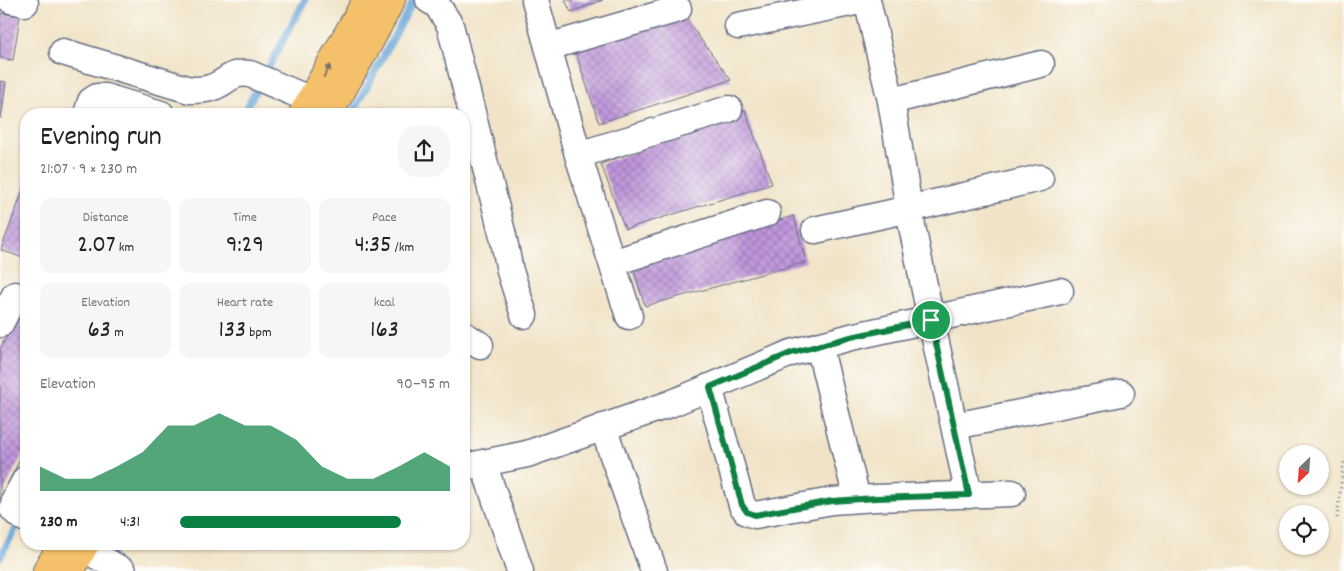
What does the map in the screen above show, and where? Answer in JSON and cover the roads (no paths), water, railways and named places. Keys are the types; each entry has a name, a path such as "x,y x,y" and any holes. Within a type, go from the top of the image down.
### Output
{"main road":[{"path":"314,108 367,0"},
{"path":"315,108 370,40 391,0"},
{"path":"48,571 75,552"}],"street":[{"path":"535,0 578,156 629,316"},
{"path":"738,26 866,0 882,61 931,320 969,495"},
{"path":"433,2 450,25 510,271 524,315"},
{"path":"548,47 678,9"},
{"path":"63,52 190,90 210,89 232,76 241,73 250,74 312,108"},
{"path":"890,101 1041,64"},
{"path":"89,108 91,101 97,97 105,97 141,108"},
{"path":"578,156 729,109"},
{"path":"815,230 1040,178"},
{"path":"612,263 767,213"},
{"path":"520,571 474,465 527,454 670,404 791,353 819,345 1060,291"},
{"path":"0,324 14,294"},
{"path":"819,345 857,499"},
{"path":"710,387 742,505 747,512 755,515 832,501 1012,493"},
{"path":"954,426 1121,393"},
{"path":"604,427 654,571"},
{"path":"20,490 13,509 20,515"},
{"path":"75,552 123,571"}],"waterway":[{"path":"265,74 305,0"},
{"path":"355,108 414,0"},
{"path":"246,108 260,83"},
{"path":"0,557 20,521"},
{"path":"110,558 114,550"}]}
